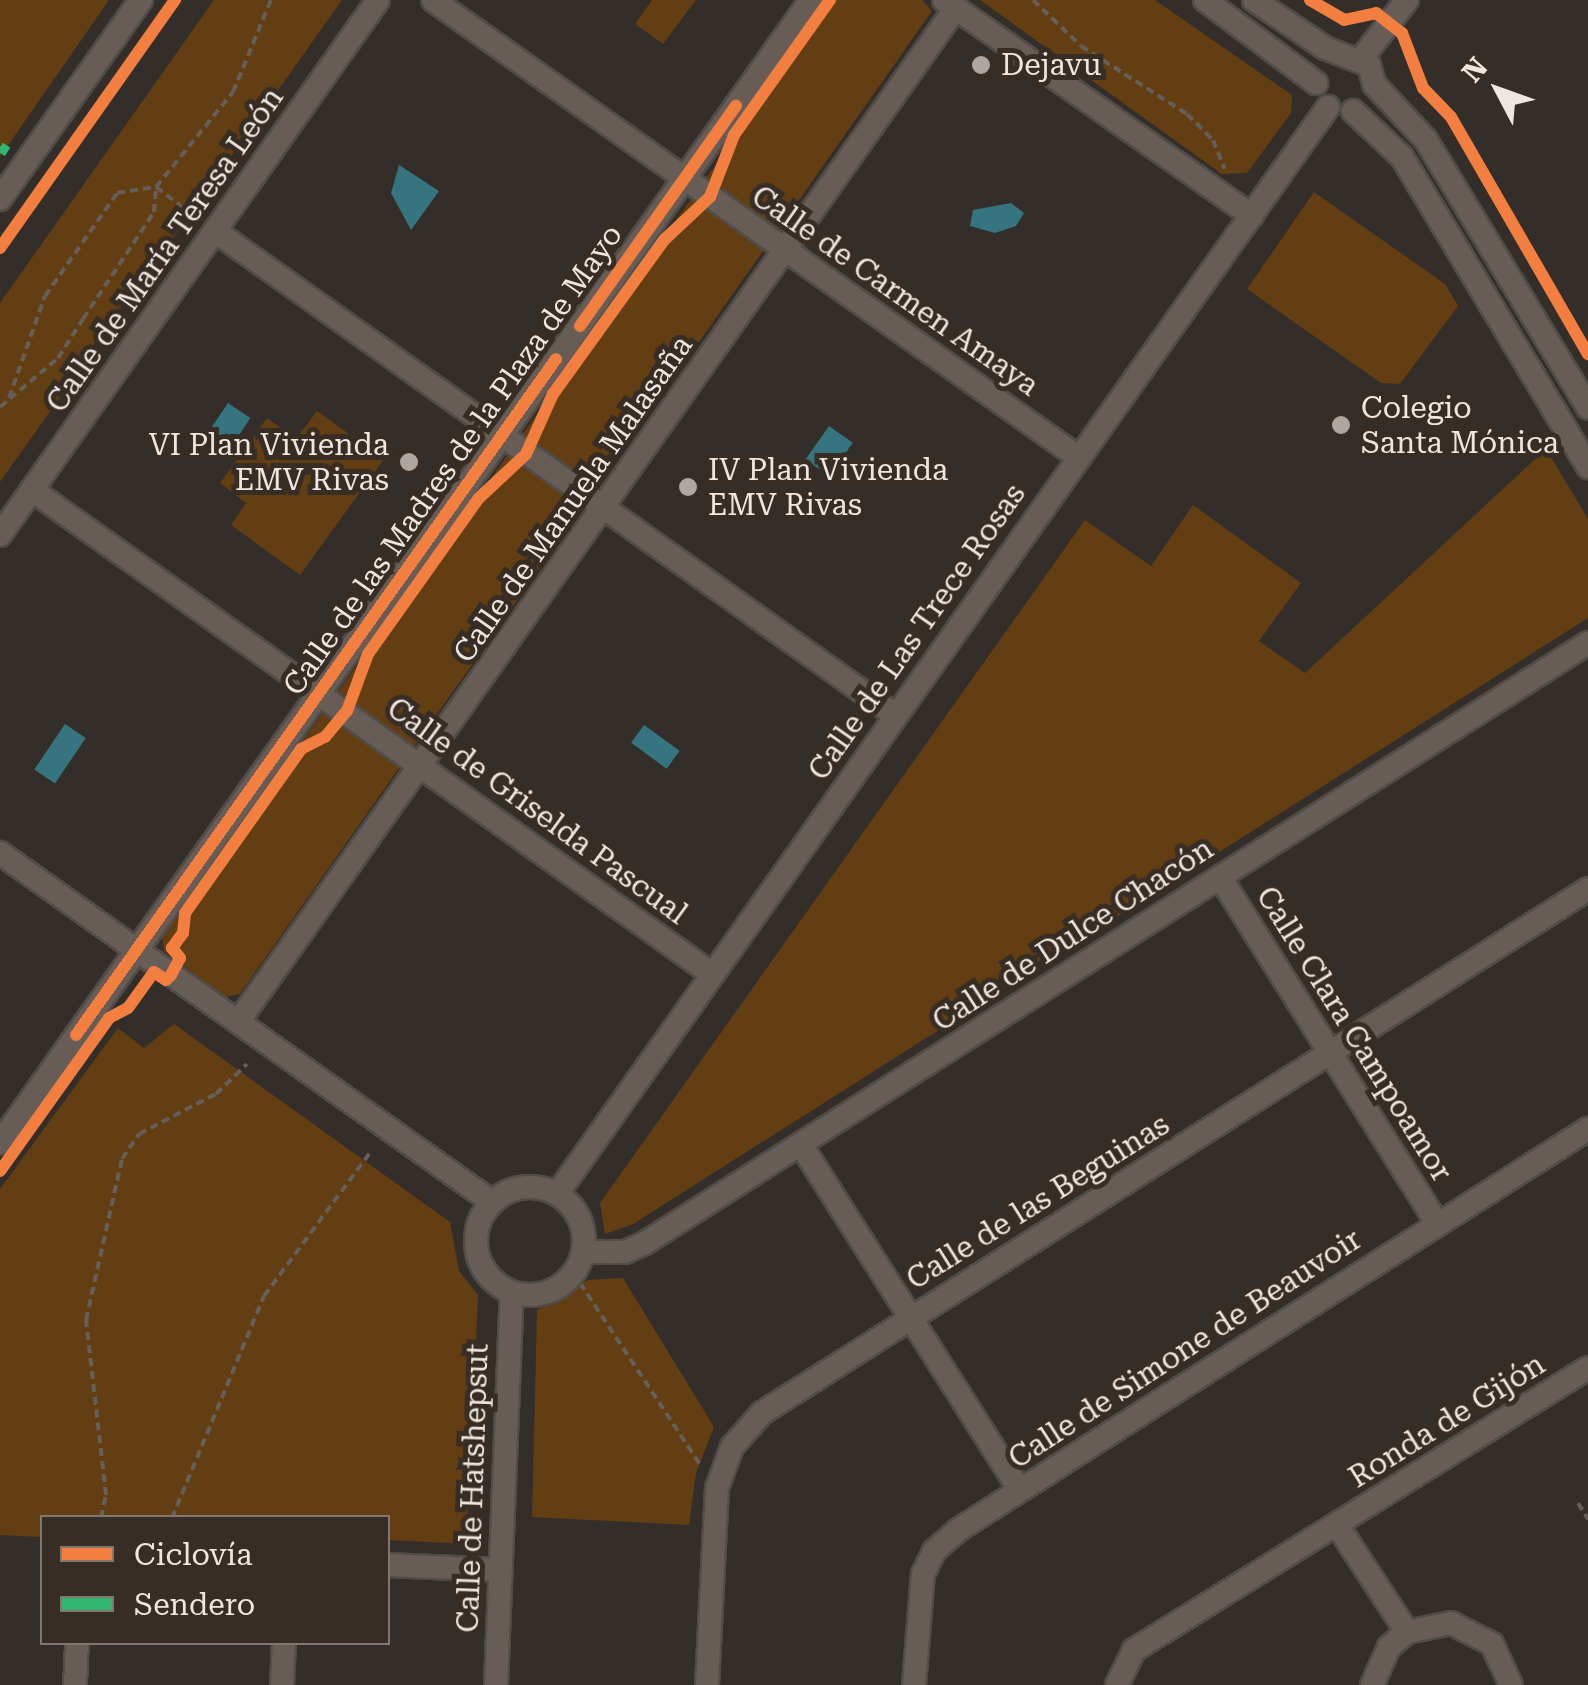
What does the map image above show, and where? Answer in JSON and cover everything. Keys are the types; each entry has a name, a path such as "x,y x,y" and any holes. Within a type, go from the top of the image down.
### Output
{"street":[{"path":"0,200 141,0"},
{"name":"Calle de María Teresa León","path":"0,535 378,0"},
{"name":"Calle de Carmen Amaya","path":"433,0 1078,457"},
{"name":"Calle de las Madres de la Plaza de Mayo","path":"0,1143 811,0"},
{"path":"1204,0 1316,83 1328,106 1352,111 1402,157 1588,467"},
{"path":"1254,0 1336,54 1362,58"},
{"path":"1362,58 1407,0"},
{"path":"949,4 1252,216"},
{"name":"Calle de Manuela Malasaña","path":"238,1022 786,250 949,4"},
{"path":"1316,83 1321,65 1336,54"},
{"path":"1362,58 1374,84 1426,140 1588,408"},
{"path":"1352,111 1368,101 1374,84"},
{"name":"Calle de Las Trece Rosas","path":"557,1194 1328,106"},
{"path":"215,231 895,715"},
{"name":"Calle de Griselda Pascual","path":"32,490 712,974"},
{"name":"Calle de Dulce Chacón","path":"583,1252 625,1252 645,1243 1588,643"},
{"path":"0,852 492,1202"},
{"name":"Calle Clara Campoamor","path":"1220,877 1438,1224"},
{"name":"Calle de las Beguinas","path":"707,1685 718,1488 732,1447 762,1413 1588,889"},
{"name":"Calle de Simone de Beauvoir","path":"914,1685 918,1602 934,1551 1020,1490 1588,1129"},
{"path":"801,1145 1020,1490"},
{"path":"523,1187 557,1194 580,1219 583,1252 564,1284 530,1296 512,1293 479,1260 477,1229 492,1202 523,1187"},
{"name":"Calle de Hatshepsut","path":"496,1685 512,1293"},
{"name":"Ronda de Gijón","path":"1117,1685 1122,1662 1134,1650 1588,1368"},
{"name":"Ronda de Gijón","path":"1337,1525 1406,1632"},
{"path":"390,1565 500,1570"},
{"path":"1372,1685 1383,1656 1406,1632 1428,1624 1473,1630 1492,1644 1510,1685"},
{"path":"75,1685 77,1645"},
{"path":"282,1685 284,1645"}],"path":[{"path":"0,407 58,358 154,212 156,187 233,92 271,0"},
{"path":"1032,0 1081,46 1187,114 1212,140 1230,183"},
{"path":"9,398 45,296 117,193 156,187 194,216"},
{"path":"102,1515 106,1495 86,1320 122,1159 139,1134 216,1094 247,1064"},
{"path":"173,1515 264,1296 370,1153"},
{"path":"580,1283 702,1467"},
{"path":"1578,1503 1588,1518"}],"shaded area":[{"path":"0,0 109,0 0,157"},
{"path":"214,0 342,0 0,482 0,303"},
{"path":"652,0 696,0 663,44 635,24"},
{"path":"834,0 922,0 932,11 240,994 225,997 164,951 162,937"},
{"path":"980,0 1155,0 1292,95 1291,113 1247,173 1222,174"},
{"path":"1314,192 1445,284 1458,306 1400,384 1381,383 1247,289"},
{"path":"317,411 384,459 300,575 231,525 246,503 220,483 267,418 296,439"},
{"path":"1546,449 1588,519 1588,618 633,1224 605,1234 600,1203 1085,520 1151,566 1193,505 1301,583 1259,641 1305,673"},
{"path":"174,1024 450,1222 459,1271 478,1295 468,1544 390,1540 390,1515 40,1515 40,1537 0,1535 0,1189 118,1028 144,1048"},
{"path":"623,1278 714,1427 696,1473 689,1525 532,1517 537,1310 588,1280"}],"water":[{"path":"399,165 439,191 411,230 391,193"},
{"path":"1011,203 1024,213 1016,226 995,233 970,226 973,210"},
{"path":"228,403 250,418 224,457 202,442"},
{"path":"829,426 853,443 829,476 805,460"},
{"path":"65,724 86,738 55,784 34,770"},
{"path":"644,725 680,751 667,769 631,743"}],"marked path":[{"path":"0,147 8,152"}],"cycle path":[{"path":"0,248 175,0"},
{"path":"0,1171 109,1018 128,1008 154,972 166,980 171,975 180,958 172,948 183,933 185,913 301,749 325,737 347,711 368,654 479,498 526,454 553,394 664,240 710,197 734,135 830,0"},
{"path":"1310,0 1344,20 1376,13 1402,33 1423,88 1451,117 1588,354"},
{"path":"580,326 736,106"},
{"path":"76,1035 556,359"}],"place":[{"name":"Dejavu","path":"981,65"},
{"name":"Colegio Santa Mónica","path":"1341,425"},
{"name":"VI Plan Vivienda EMV Rivas","path":"409,462"},
{"name":"IV Plan Vivienda EMV Rivas","path":"688,487"}]}
